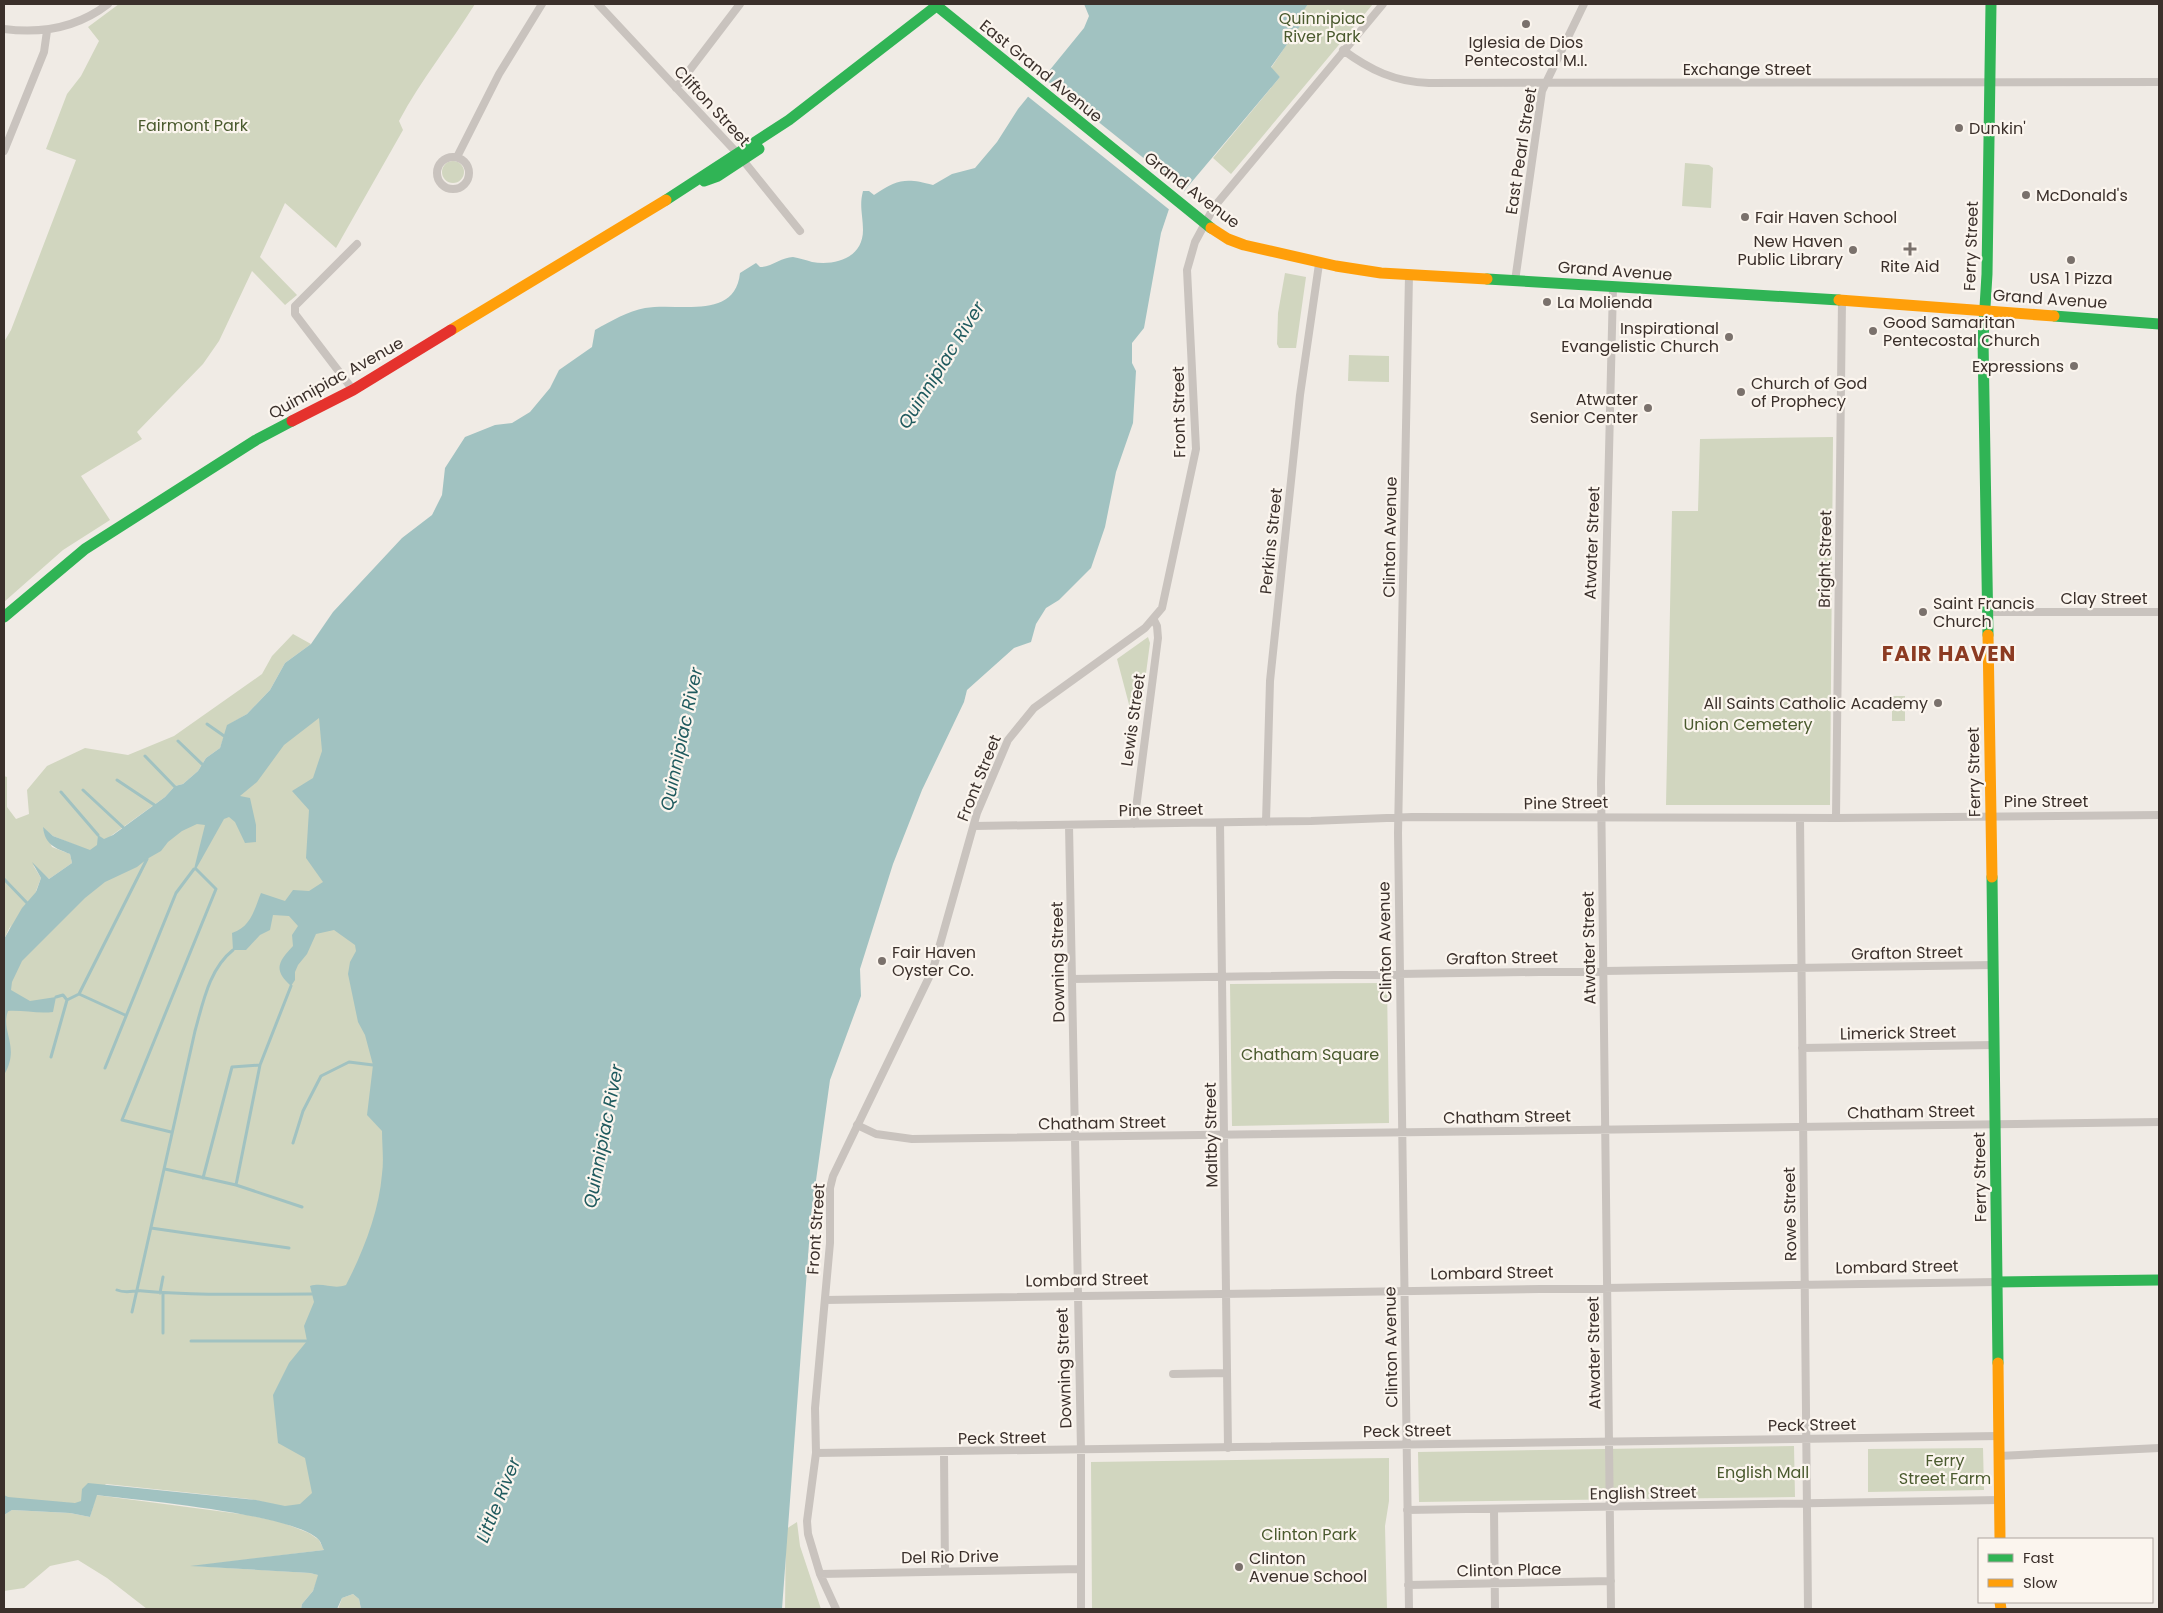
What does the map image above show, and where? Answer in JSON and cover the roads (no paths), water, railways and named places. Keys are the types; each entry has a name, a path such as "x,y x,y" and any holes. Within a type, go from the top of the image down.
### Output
{"main road":[{"name":"Ferry Street","path":"1991,4 1987,274 1983,340 2000,1538"},
{"name":"East Grand Avenue","path":"937,5 1106,144"},
{"name":"Quinnipiac Avenue","path":"4,617 70,560 122,524 256,440 353,390 524,285 695,183 741,158 937,5"},
{"name":"Grand Avenue","path":"1106,144 1220,236 1236,243 1319,264 1409,275 1842,300 2159,324"},
{"name":"Lombard Street","path":"1997,1282 2159,1280"}],"street":[{"path":"4,29 47,30 82,21 108,4"},
{"path":"457,157 499,74 542,4"},
{"name":"Clifton Street","path":"598,4 741,158 800,232"},
{"path":"676,88 740,4"},
{"name":"Front Street","path":"836,1609 820,1574 808,1534 807,1521 816,1453 815,1408 830,1232 830,1188 838,1164 933,969 974,826 1003,748 1026,716 1043,700 1154,620 1162,608 1196,449 1188,270 1193,247 1220,200 1383,4"},
{"name":"East Pearl Street","path":"1515,281 1542,91 1584,4"},
{"path":"4,151 44,52 47,30"},
{"name":"Exchange Street","path":"1343,50 1377,72 1408,82 2159,82"},
{"path":"457,157 468,166 469,176 460,188 449,189 439,181 436,172 445,158 457,157"},
{"path":"353,390 294,310 295,306 325,274 357,244"},
{"name":"Perkins Street","path":"1266,822 1270,681 1300,395 1319,264"},
{"name":"Clinton Avenue","path":"1408,1609 1399,974 1399,818 1409,275"},
{"name":"Atwater Street","path":"1611,1609 1601,817 1613,287"},
{"name":"Bright Street","path":"1836,818 1842,300"},
{"name":"Clay Street","path":"1988,612 2159,612"},
{"name":"Lewis Street","path":"1134,824 1158,638 1157,626 1154,620"},
{"name":"Pine Street","path":"974,826 1220,823 1399,818 1836,818 1991,815 2159,815"},
{"name":"Rowe Street","path":"1800,818 1808,1609"},
{"name":"Maltby Street","path":"1220,823 1228,1448"},
{"name":"Downing Street","path":"1069,825 1076,1296 1081,1450 1081,1609"},
{"name":"Grafton Street","path":"1072,979 1993,965"},
{"name":"Limerick Street","path":"1802,1048 1994,1045"},
{"name":"Chatham Street","path":"857,1125 876,1134 912,1139 2159,1122"},
{"name":"Lombard Street","path":"825,1300 1997,1282"},
{"path":"1173,1374 1227,1373"},
{"name":"Peck Street","path":"816,1453 944,1453 1999,1436"},
{"path":"1999,1456 2159,1448"},
{"path":"944,1453 945,1571"},
{"name":"English Street","path":"1407,1510 1999,1500"},
{"path":"1494,1509 1495,1609"},
{"name":"Del Rio Drive","path":"820,1574 1080,1569"},
{"name":"Clinton Place","path":"1408,1585 1611,1581"}],"water":[{"path":"1084,4 1308,4 1296,22 1300,26 1271,67 1280,77 1169,209 1161,233 1144,328 1132,343 1132,363 1136,371 1133,423 1116,472 1105,527 1091,568 1059,600 1046,608 1036,624 1031,642 1014,648 967,690 964,702 922,790 893,864 860,969 861,996 830,1080 811,1216 782,1609 361,1609 359,1599 353,1594 342,1598 337,1609 301,1609 302,1604 313,1591 318,1575 190,1566 324,1550 319,1540 304,1531 280,1523 214,1510 97,1495 90,1517 70,1513 12,1510 4,1515 4,1495 8,1497 75,1503 81,1501 82,1489 88,1483 256,1500 285,1506 300,1504 312,1493 305,1458 278,1443 273,1395 289,1363 307,1341 304,1326 314,1302 310,1286 337,1287 346,1285 374,1217 383,1169 382,1131 367,1115 373,1065 365,1035 358,1022 348,974 350,962 356,951 355,945 334,930 316,934 307,954 298,965 295,972 295,980 291,986 280,971 281,961 293,946 292,935 298,926 289,916 273,915 270,930 260,935 246,950 233,950 232,933 244,927 248,922 261,893 285,901 293,890 309,891 323,882 306,858 309,810 292,791 313,778 322,751 319,718 284,745 257,782 240,796 250,798 256,825 256,842 245,843 235,822 229,817 224,819 196,869 194,869 205,825 197,824 182,831 168,842 161,851 137,867 105,882 85,898 22,961 12,982 11,990 30,1001 56,997 53,1012 8,1011 6,1026 11,1056 4,1075 4,939 22,908 36,892 41,878 32,862 49,879 72,863 70,854 55,848 48,842 43,827 53,836 90,850 97,845 98,835 104,839 113,835 165,797 175,786 183,784 198,771 206,758 220,748 227,725 247,714 270,690 285,663 311,644 333,612 402,538 432,515 442,495 445,468 465,437 495,425 512,423 530,412 550,388 559,370 592,347 595,330 639,309 716,304 728,298 736,288 740,273 756,263 760,267 793,257 821,263 830,263 846,258 853,253 862,240 861,201 863,191 869,191 874,195 902,181 916,181 933,185 952,174 975,168 997,142 1018,109 1084,28 1089,16"}],"waterway":[{"path":"207,724 227,738"},
{"path":"178,741 204,766"},
{"path":"145,756 176,788"},
{"path":"117,780 156,806"},
{"path":"83,790 126,830"},
{"path":"61,792 98,835"},
{"path":"79,994 147,859"},
{"path":"105,1068 176,893 194,869"},
{"path":"171,1132 122,1120 216,889 196,869"},
{"path":"4,879 28,904"},
{"path":"132,1312 201,1009 208,987 218,967 233,950"},
{"path":"236,1185 260,1065 291,986"},
{"path":"56,997 63,995 67,1000 79,994 125,1015"},
{"path":"51,1057 67,1000"},
{"path":"293,1143 303,1111 321,1076 349,1062 373,1065"},
{"path":"203,1178 232,1067 260,1065"},
{"path":"165,1169 236,1185 302,1207"},
{"path":"151,1228 289,1248"},
{"path":"160,1293 163,1277"},
{"path":"117,1290 124,1292 206,1294 312,1294"},
{"path":"163,1293 163,1333"},
{"path":"191,1341 307,1341"}],"place":[{"name":"Iglesia de Dios Pentecostal M.I.","path":"1526,24"},
{"name":"Dunkin'","path":"1959,128"},
{"name":"McDonald's","path":"2026,195"},
{"name":"Fair Haven School","path":"1745,217"},
{"name":"Rite Aid","path":"1910,249"},
{"name":"New Haven Public Library","path":"1853,250"},
{"name":"USA 1 Pizza","path":"2071,260"},
{"name":"La Molienda","path":"1547,302"},
{"name":"Good Samaritan Pentecostal Church","path":"1873,331"},
{"name":"Inspirational Evangelistic Church","path":"1729,337"},
{"name":"Expressions","path":"2074,366"},
{"name":"Church of God of Prophecy","path":"1741,392"},
{"name":"Atwater Senior Center","path":"1648,408"},
{"name":"Saint Francis Church","path":"1923,612"},
{"name":"All Saints Catholic Academy","path":"1938,703"},
{"name":"Fair Haven Oyster Co.","path":"882,961"},
{"name":"Clinton Avenue School","path":"1239,1567"}],"district":[{"name":"FAIR HAVEN","path":"1949,653"}],"park label":[{"name":"Quinnipiac River Park","path":"1322,27"},
{"name":"Fairmont Park","path":"193,125"},
{"name":"Union Cemetery","path":"1748,724"},
{"name":"Chatham Square","path":"1310,1054"},
{"name":"Ferry Street Farm","path":"1945,1469"},
{"name":"English Mall","path":"1763,1472"},
{"name":"Clinton Park","path":"1309,1534"}],"water label":[{"name":"Quinnipiac River","path":"941,365"},
{"name":"Quinnipiac River","path":"681,739"},
{"name":"Quinnipiac River","path":"603,1136"},
{"name":"Little River","path":"498,1500"}]}
